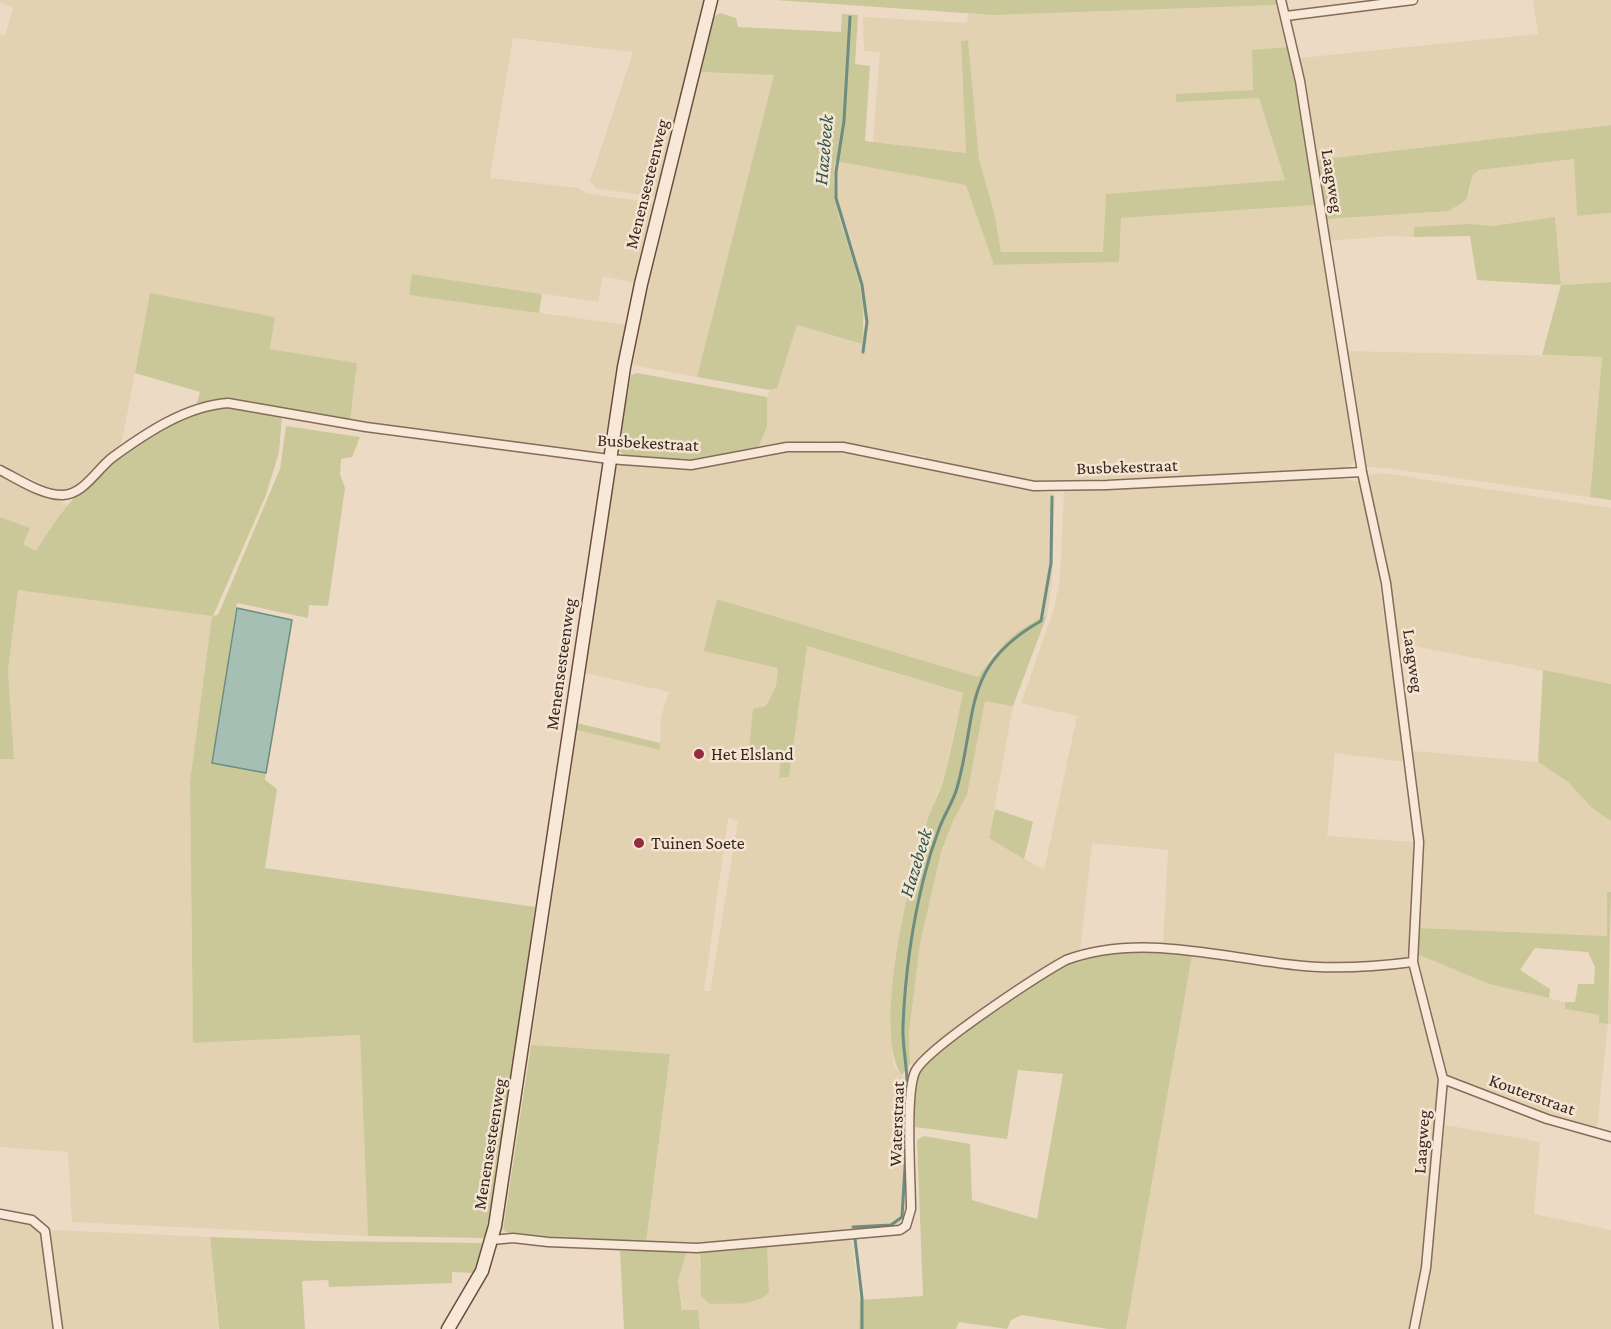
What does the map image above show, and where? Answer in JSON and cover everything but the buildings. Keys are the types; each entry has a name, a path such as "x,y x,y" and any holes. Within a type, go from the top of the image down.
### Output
{"street":[{"name":"Menensesteenweg","path":"448,1329 482,1271 492,1240 609,459 641,284 711,0"},
{"name":"Laagweg","path":"1281,0 1300,81 1362,472 1386,583 1419,842 1413,962 1443,1079 1426,1268 1414,1329"},
{"path":"1286,16 1413,0"},
{"name":"Busbekestraat","path":"0,471 48,493 61,495 75,493 112,459 166,424 212,404 228,403 366,427 609,459 691,465 787,447 843,447 1034,486 1107,485 1362,472"},
{"name":"Waterstraat","path":"492,1240 513,1238 548,1242 697,1248 900,1230 906,1227 911,1209 911,1086 919,1065 942,1044 1066,960 1081,955 1138,947 1320,967 1382,966 1413,962"},
{"name":"Kouterstraat","path":"1443,1079 1547,1119 1611,1137"},
{"path":"0,1214 32,1220 45,1231 58,1329"}],"shaded area":[{"path":"0,0 703,0 656,197 596,188 590,181 633,52 513,38 490,178 579,188 585,193 654,203 635,283 603,276 598,302 412,274 410,295 627,325 603,445 599,452 350,421 357,363 270,349 275,317 150,293 122,441 114,452 76,485 65,490 56,490 0,465 0,35 5,36 13,8 0,3"},
{"path":"776,0 1277,0 1279,5 993,15"},
{"path":"1533,0 1611,0 1611,125 1317,160 1300,58 1538,34"},
{"path":"1279,5 1289,47 1253,91 1177,94 1176,101 1259,98 1285,180 1106,194 1104,252 1001,252 995,216 979,159 968,40 961,41 966,153 873,142 880,52 864,51 863,17 967,23 968,14"},
{"path":"720,13 736,18 738,27 841,32 842,14 858,15 855,64 870,66 865,141 966,153 961,41 968,40 979,159 995,216 1001,252 1103,252 1106,194 1285,180 1259,98 1176,102 1176,94 1253,90 1252,50 1289,47 1315,205 1121,218 1119,262 994,265 966,185 835,161 837,209 862,299 862,344 797,325 777,388 770,390 697,377 774,75 701,72 714,17"},
{"path":"701,72 774,75 697,377 633,365 645,301"},
{"path":"1611,125 1611,213 1577,216 1574,159 1479,170 1473,175 1466,200 1449,211 1327,219 1317,160"},
{"path":"1575,159 1577,216 1611,213 1611,282 1561,285 1555,217 1492,226 1470,224 1414,227 1414,237 1389,236 1329,241 1327,219 1449,211 1470,191 1473,175 1479,170"},
{"path":"835,161 967,185 995,265 1118,262 1121,218 1315,205 1356,455 1353,463 1342,471 1022,482 926,461 926,456 834,442 821,441 758,448 767,427 767,397 772,387 777,387 797,325 861,344 865,322 833,196"},
{"path":"1555,217 1561,285 1477,280 1470,236 1414,237 1414,227 1470,224 1492,226"},
{"path":"412,274 542,294 539,313 409,295"},
{"path":"1611,282 1611,500 1590,497 1602,357 1542,355 1561,285"},
{"path":"150,293 275,317 270,349 357,363 350,421 265,407 196,406 200,392 135,373"},
{"path":"1346,351 1602,357 1590,497 1366,467"},
{"path":"637,373 767,397 767,427 758,448 686,460 626,456 618,450 631,375"},
{"path":"221,407 282,417 279,452 266,495 213,616 218,615 280,469 286,426 360,437 352,457 341,459 340,474 345,488 328,606 309,605 308,618 237,603 212,763 266,773 265,780 277,789 265,868 535,907 502,1145 485,1238 368,1236 360,1035 193,1043 190,782 212,616 18,590 8,670 14,759 0,759 0,517 30,528 23,544 36,551 68,505 117,460 160,431 203,411"},
{"path":"789,452 843,452 883,458 1004,486 1055,494 1052,583 1047,615 1031,622 993,654 978,677 717,599 705,651 778,668 776,686 749,750 782,755 779,778 789,777 806,646 963,693 943,780 927,820 914,872 900,934 892,996 890,1033 894,1065 908,1083 906,1220 897,1227 701,1244 646,1243 670,1054 531,1045 577,730 660,750 661,717 669,692 585,673 614,470 622,463 689,469","holes":["728,818 738,821 710,991 704,991"]},
{"path":"1382,473 1611,508 1611,684 1398,643 1369,475"},
{"path":"0,475 68,505 36,551 23,544 29,528 0,517"},
{"path":"1343,479 1360,482 1374,548 1406,762 1335,753 1327,836 1415,842 1410,949 1406,958 1360,964 1307,963 1163,944 1168,850 1092,843 1080,952 1051,964 927,1052 915,1065 910,1064 909,1033 920,944 941,852 954,819 967,795 985,700 1013,706 989,838 1044,870 1077,716 1021,703 1054,609 1060,578 1064,490"},
{"path":"18,589 212,616 190,783 193,1043 360,1035 368,1236 72,1222 68,1152 0,1147 0,759 14,758 8,670"},
{"path":"717,599 978,677 1016,633 1047,615 1013,706 985,701 967,795 954,819 941,852 920,944 909,1033 910,1064 902,1075 894,1055 891,1025 892,990 897,951 920,844 944,778 963,693 807,646 789,777 779,778 781,755 749,750 753,709 766,706 776,686 778,668 704,651"},
{"path":"237,608 292,620 266,773 212,763"},
{"path":"1543,670 1611,684 1611,821 1592,808 1568,782 1538,762"},
{"path":"577,723 660,743 660,750 577,730"},
{"path":"1413,751 1538,762 1568,782 1592,808 1611,821 1611,892 1607,892 1607,936 1419,928 1423,825"},
{"path":"995,809 1033,822 1024,859 989,838"},
{"path":"1607,892 1611,892 1608,1024 1599,1023 1599,1015 1565,1009 1565,1002 1575,1002 1578,984 1594,984 1595,967 1588,952 1535,948 1520,970 1550,989 1549,998 1489,984 1417,954 1419,928 1607,936"},
{"path":"1135,951 1192,956 1126,1329 1108,1329 1022,1315 1011,1320 1007,1329 959,1322 956,1329 859,1329 860,1300 923,1296 917,1140 924,1136 970,1144 972,1200 1037,1219 1063,1074 1018,1070 1007,1139 915,1127 915,1077 933,1055 1058,968 1081,959"},
{"path":"1417,954 1489,984 1565,1002 1565,1009 1599,1015 1608,1023 1611,962 1611,1024 1608,1024 1597,1128 1571,1123 1518,1105 1448,1076"},
{"path":"1192,956 1316,973 1404,968 1410,970 1414,978 1439,1086 1428,1226 1411,1329 1126,1329"},
{"path":"531,1045 670,1054 646,1243 547,1239 511,1234 503,1230"},
{"path":"1445,1125 1540,1142 1534,1214 1611,1230 1611,1329 1420,1329 1430,1278"},
{"path":"0,1217 32,1224 42,1234 56,1329 0,1329"},
{"path":"53,1230 210,1237 218,1329 61,1329 49,1236"},
{"path":"210,1237 483,1243 474,1273 452,1272 452,1283 329,1287 328,1280 302,1281 305,1329 219,1329"},
{"path":"851,1239 860,1300 859,1329 700,1329 698,1311 683,1310 678,1280 687,1251 700,1251 699,1268 769,1293 767,1245"},
{"path":"767,1245 769,1293 756,1300 733,1304 710,1304 701,1296 700,1251"},
{"path":"620,1251 687,1251 678,1280 682,1310 698,1310 700,1329 624,1329"}],"waterway":[{"name":"Hazebeek","path":"850,17 844,121 836,172 836,198 862,285 867,322 863,352"},
{"name":"Hazebeek","path":"907,1089 903,1034 905,988 924,877 939,829 957,788 977,693 985,674 997,656 1015,638 1041,621 1051,563 1052,497"},
{"name":"Hazebeek","path":"853,1227 891,1225 902,1217 906,1150"},
{"name":"Hazebeek","path":"855,1239 862,1298 862,1329"}],"place":[{"name":"Het Elsland","path":"699,754"},
{"name":"Tuinen Soete","path":"639,843"}]}
